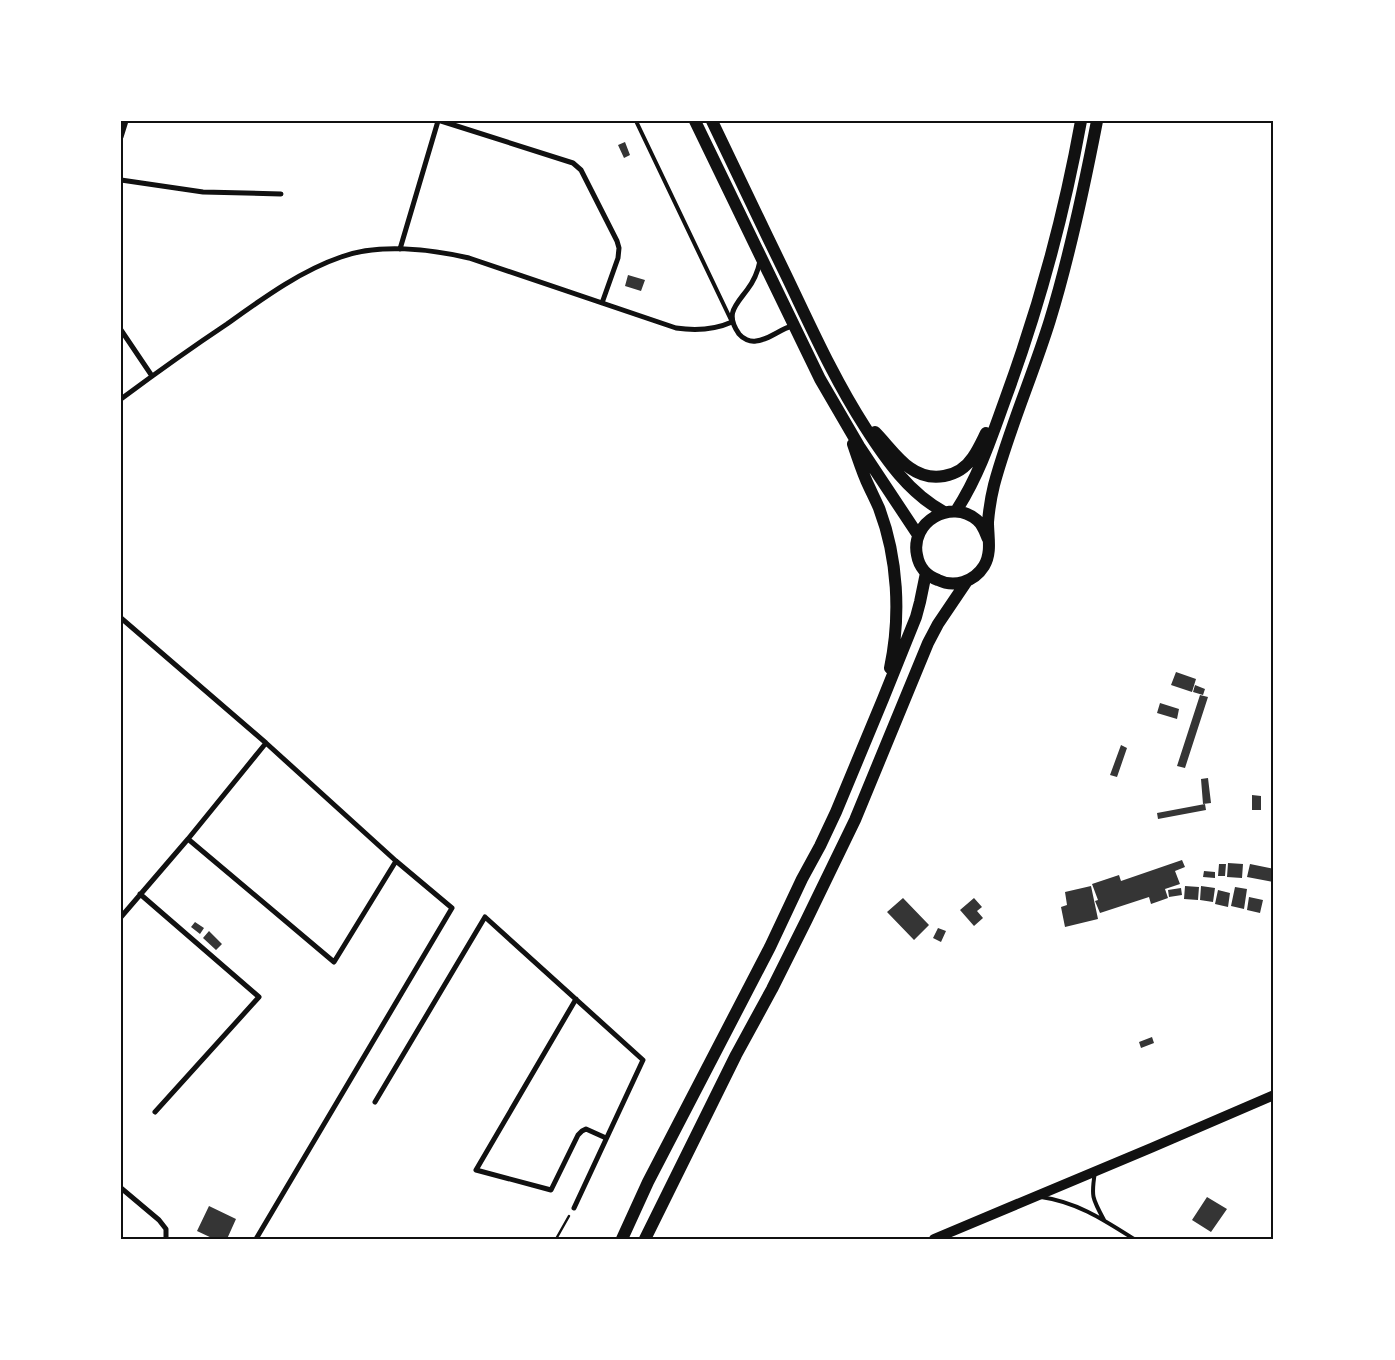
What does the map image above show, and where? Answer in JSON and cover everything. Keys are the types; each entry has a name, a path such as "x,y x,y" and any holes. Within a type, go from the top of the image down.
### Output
{"main road":[{"path":"695,121 820,379 848,427 918,535"},
{"path":"712,121 827,361 880,451 902,478 930,505 950,512 967,514 977,520 984,529 988,539"},
{"path":"967,581 950,584 941,582 926,573 917,555 918,535 928,520 936,515 950,512 970,488 979,469 1007,393 1048,266 1074,164 1081,121"},
{"path":"645,1239 736,1055 772,989 855,820 928,643 938,624 967,581 980,571 985,564 989,548 989,514 994,487 1040,351 1061,281 1080,206 1097,121"},
{"path":"858,416 909,468 920,474 932,477 944,476 956,473 966,466 974,456 990,422 1007,393"},
{"path":"848,427 858,460 879,508 889,540 895,572 897,606 894,639 891,664 883,699"},
{"path":"622,1239 648,1182 770,947 836,812 916,617 926,573"},
{"path":"934,1239 1274,1094"}],"street":[{"path":"121,137 126,121"},
{"path":"400,249 440,121 577,166 619,248 618,258 602,302"},
{"path":"121,180 203,192 281,194"},
{"path":"121,399 270,293 302,274 342,256 380,250 436,251 469,258 666,325 687,330 710,329 732,322"},
{"path":"761,258 754,279 733,310 732,322 742,337 754,342 760,341 786,327 795,325"},
{"path":"121,330 152,376"},
{"path":"121,618 266,743 396,861 452,908 256,1239"},
{"path":"121,917 266,743"},
{"path":"188,838 334,962 396,861"},
{"path":"140,894 259,997 155,1112"},
{"path":"375,1102 485,916 643,1060 574,1208"},
{"path":"576,999 476,1170 551,1190 578,1135 582,1131 586,1130 606,1138"},
{"path":"121,1188 159,1220 166,1229 166,1239"}],"lane":[{"path":"636,121 732,322"},
{"path":"1096,1170 1092,1189 1094,1202 1104,1220"},
{"path":"1034,1196 1057,1199 1081,1208 1134,1239"}],"path":[{"path":"556,1239 574,1208"}],"building":[{"path":"625,142 630,155 624,158 618,145"},
{"path":"628,275 645,280 641,291 625,286"},
{"path":"1176,672 1196,679 1192,692 1171,685"},
{"path":"1195,685 1205,689 1203,695 1193,692"},
{"path":"1200,695 1208,697 1185,768 1177,766"},
{"path":"1160,703 1179,709 1177,719 1157,713"},
{"path":"1121,745 1127,748 1117,777 1110,775"},
{"path":"1208,778 1211,803 1203,804 1201,779"},
{"path":"1252,795 1261,796 1261,810 1252,810"},
{"path":"1205,804 1206,810 1158,819 1157,813"},
{"path":"1182,860 1185,867 1175,871 1180,884 1165,889 1168,898 1151,904 1149,897 1100,913 1095,901 1098,900 1092,884 1119,875 1121,881"},
{"path":"1228,863 1243,864 1242,878 1227,877"},
{"path":"1219,864 1226,864 1225,876 1218,876"},
{"path":"1250,864 1274,869 1274,882 1247,877"},
{"path":"1204,871 1215,872 1215,878 1203,877"},
{"path":"1091,886 1098,919 1065,927 1061,907 1067,905 1065,892"},
{"path":"1185,886 1199,887 1198,900 1184,899"},
{"path":"1201,886 1215,888 1213,902 1200,900"},
{"path":"1235,887 1247,889 1244,909 1231,906"},
{"path":"1181,888 1182,895 1169,897 1168,890"},
{"path":"1218,890 1230,893 1228,907 1215,904"},
{"path":"1249,897 1263,900 1260,913 1247,910"},
{"path":"903,898 929,925 914,940 887,912"},
{"path":"974,898 982,907 977,911 983,918 974,926 960,910"},
{"path":"195,922 204,928 200,934 191,927"},
{"path":"938,928 946,931 941,942 933,938"},
{"path":"209,931 222,944 216,950 203,938"},
{"path":"1152,1037 1154,1043 1141,1048 1139,1042"},
{"path":"1207,1197 1227,1209 1211,1232 1192,1220"},
{"path":"209,1206 236,1219 227,1239 214,1239 197,1231"}]}
